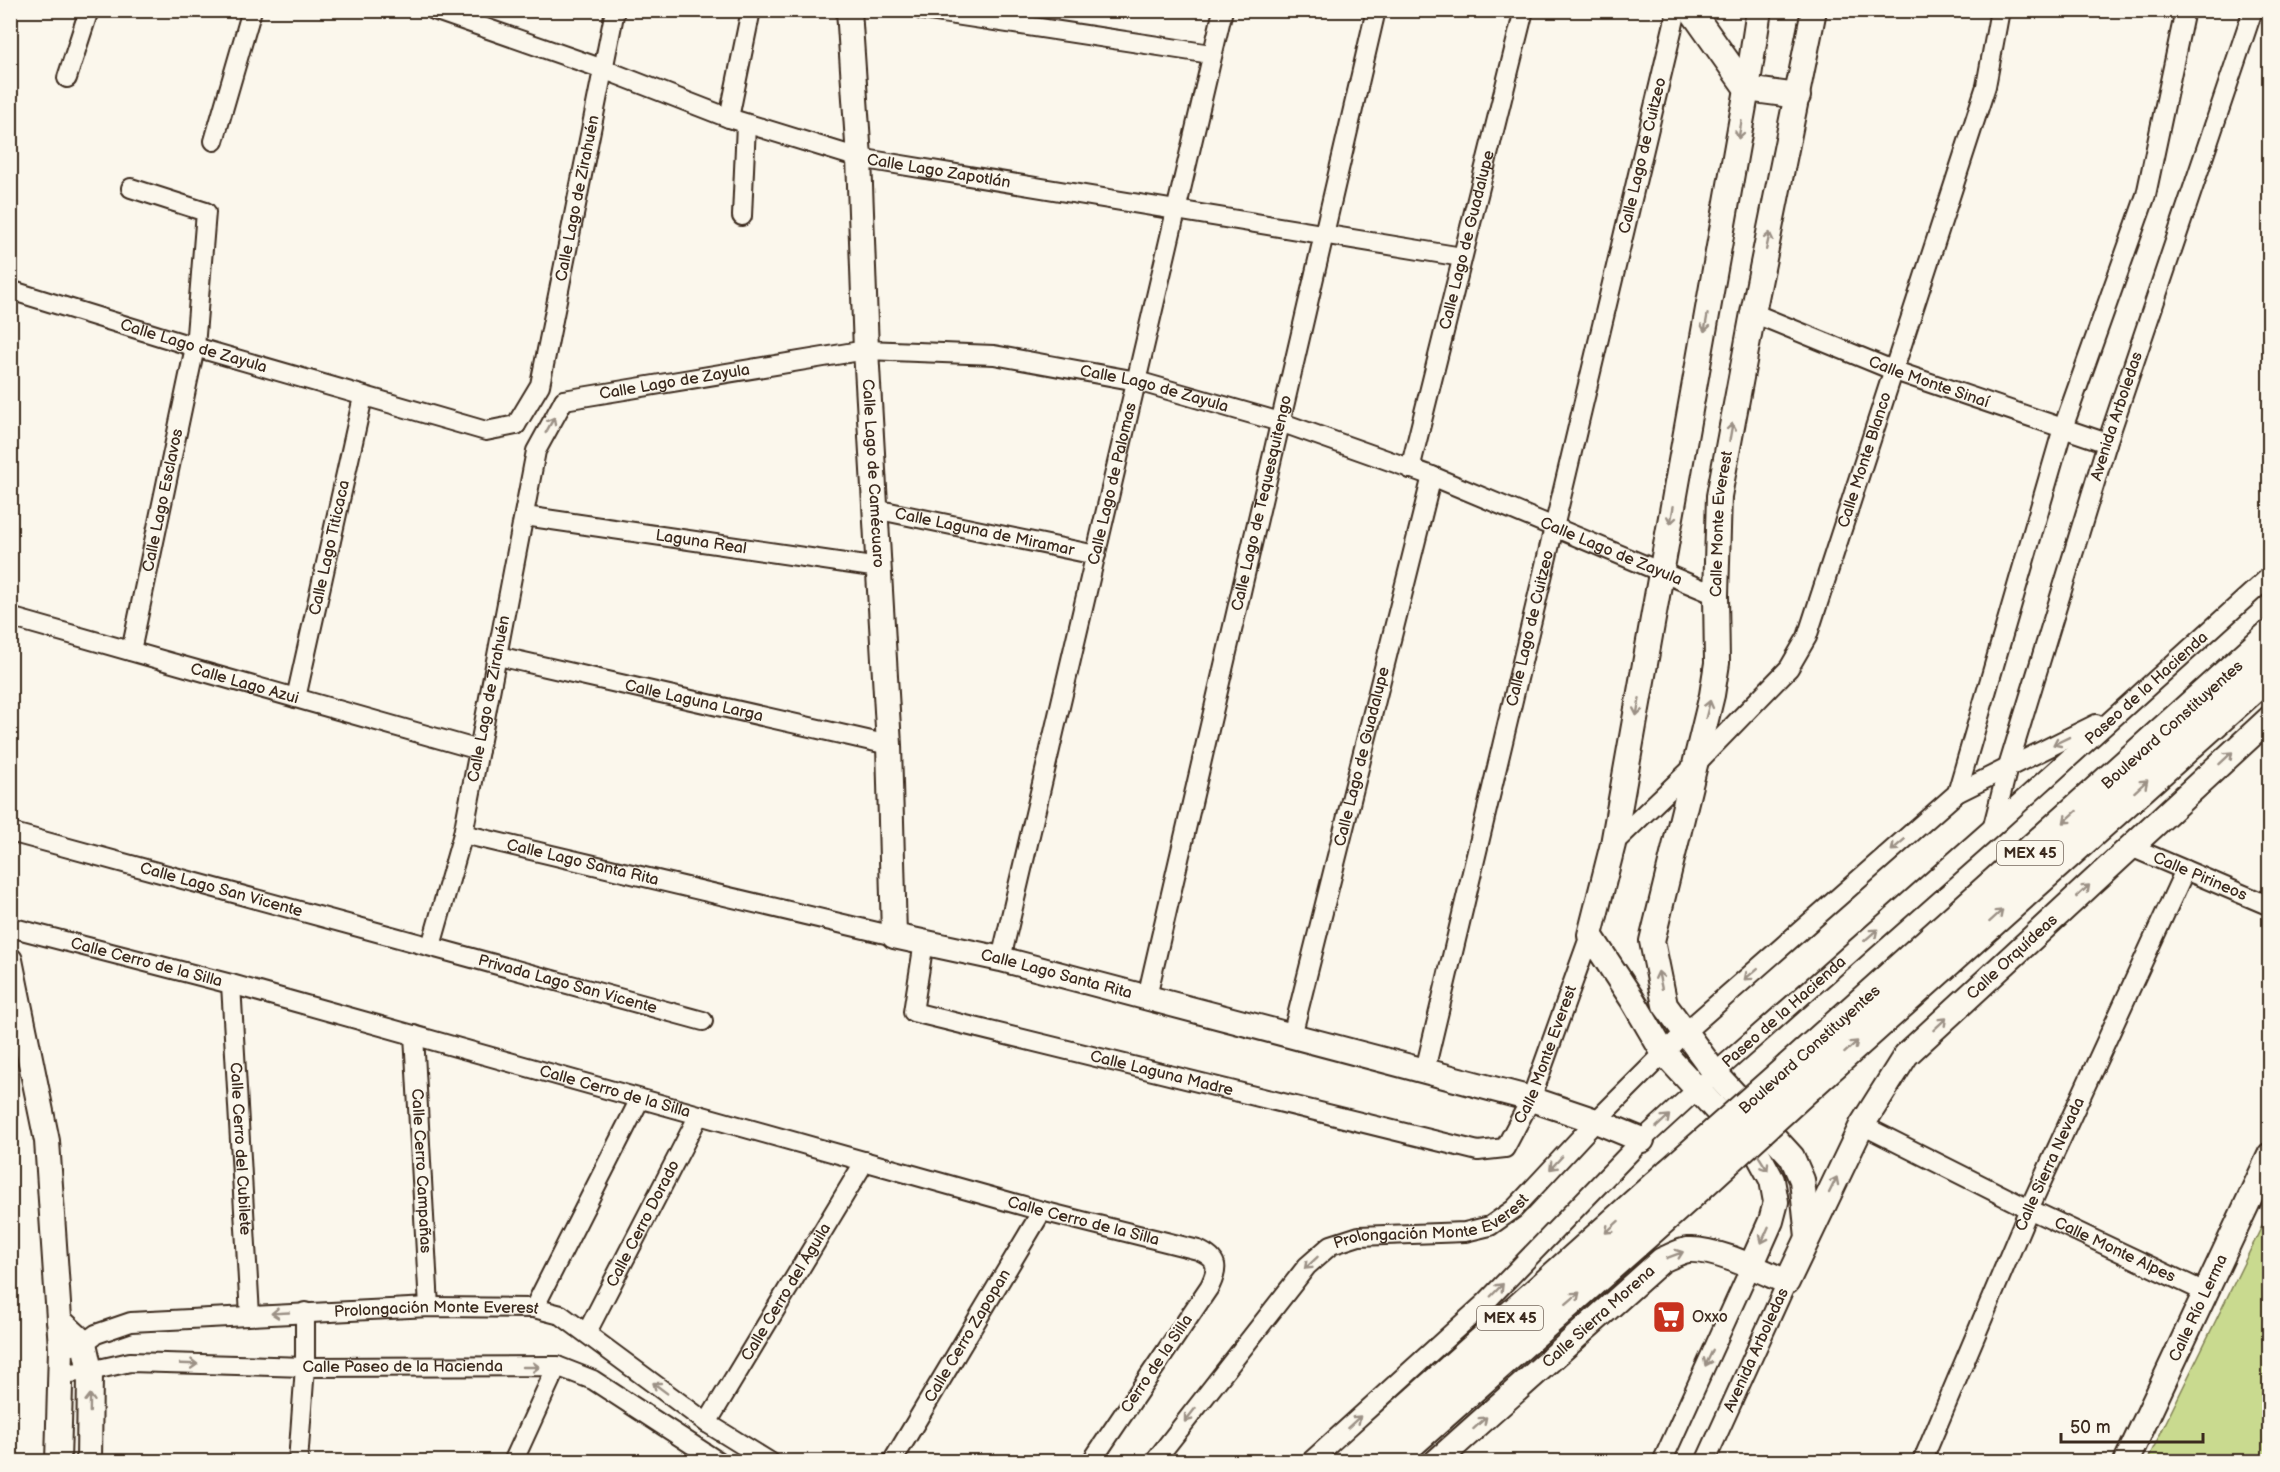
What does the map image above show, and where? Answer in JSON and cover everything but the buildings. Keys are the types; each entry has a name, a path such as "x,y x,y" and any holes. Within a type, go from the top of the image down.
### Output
{"highway":[{"name":"Boulevard Constituyentes","path":"1387,1461 1681,1184 1799,1077 2270,637"},
{"name":"Boulevard Constituyentes","path":"1799,1077 2270,671"},
{"name":"Boulevard Constituyentes","path":"1350,1461 1681,1184"}],"street":[{"path":"67,78 89,10"},
{"path":"214,141 252,10"},
{"name":"Calle Lago Zapotlán","path":"435,10 603,69 738,121 859,158 1462,257"},
{"name":"Calle Lago de Zirahuén","path":"516,425 540,385 615,10"},
{"path":"741,216 738,121 751,10"},
{"name":"Calle Lago de Camécuaro","path":"849,10 859,158 866,350 889,745 894,936"},
{"path":"922,10 1212,54"},
{"name":"Calle Lago de Palomas","path":"1001,959 1223,10"},
{"name":"Calle Lago de Tequesquitengo","path":"1148,997 1376,10"},
{"name":"Calle Lago de Guadalupe","path":"1410,469 1524,10"},
{"name":"Calle Lago de Cuitzeo","path":"1425,1070 1677,10"},
{"path":"1691,10 1747,88 1797,96"},
{"name":"Calle Monte Everest","path":"1478,1151 1505,1148 1531,1099 1590,935 1613,844 1759,10"},
{"name":"Calle Monte Everest","path":"1751,1266 1771,1221 1776,1202 1772,1180 1759,1156 1706,1081 1684,1033 1665,1005 1652,941 1712,695 1717,663 1716,595 1719,496 1814,10"},
{"name":"Calle Monte Blanco","path":"1613,844 1694,767 1790,668 1807,637 1986,86 2000,10"},
{"path":"1957,793 2063,428 2146,195 2185,10"},
{"name":"Avenida Arboledas","path":"1993,827 2008,767 2107,443 2253,10"},
{"name":"Calle Lago Esclavos","path":"131,188 206,212 195,348 131,651"},
{"name":"Calle Lago de Zayula","path":"10,290 195,348 486,431 516,425"},
{"name":"Calle Monte Sinaí","path":"1753,313 1895,371 2107,443"},
{"name":"Calle Lago de Zayula","path":"564,400 866,350 994,355 1137,381 1280,422 1432,477 1716,595"},
{"path":"540,385 564,400"},
{"name":"Calle Lago Titicaca","path":"296,698 363,397"},
{"name":"Calle Lago de Zirahuén","path":"431,946 463,834 536,450 564,400"},
{"path":"516,425 536,450"},
{"name":"Calle Lago de Guadalupe","path":"1292,1036 1432,477"},
{"name":"Calle Laguna de Miramar","path":"875,509 1096,555"},
{"name":"Laguna Real","path":"525,516 879,568"},
{"name":"Paseo de la Hacienda","path":"1310,1461 1485,1303 1642,1140 1993,827 2268,574"},
{"name":"Calle Lago Azui","path":"10,617 479,750"},
{"name":"Calle Laguna Larga","path":"498,656 889,745"},
{"path":"1596,1120 1663,1052 1957,793 2114,715"},
{"name":"Calle Orquídeas","path":"1808,1237 1862,1125 1906,1055 2270,718"},
{"name":"Calle Lago San Vicente","path":"10,832 431,946"},
{"name":"Calle Lago Santa Rita","path":"463,834 894,936 1001,959 1148,997 1531,1099 1596,1120 1642,1140"},
{"name":"Calle Pirineos","path":"2131,846 2270,906"},
{"name":"Calle Sierra Nevada","path":"1922,1461 2029,1209 2185,870"},
{"name":"Calle Cerro de la Silla","path":"10,927 231,984 1042,1211 1198,1250 1208,1254 1216,1263"},
{"name":"Calle Monte Everest","path":"1590,935 1663,1052 1706,1081 1792,1157 1802,1180 1808,1237"},
{"name":"Calle Laguna Madre","path":"924,942 913,1012 1478,1151"},
{"name":"Privada Lago San Vicente","path":"431,946 703,1021"},
{"path":"10,960 47,1141 61,1348 58,1461"},
{"name":"Calle Cerro del Cubilete","path":"231,984 250,1315"},
{"name":"Calle Cerro Campañas","path":"414,1035 429,1307"},
{"path":"534,1308 640,1099"},
{"name":"Calle Cerro Dorado","path":"587,1332 699,1115"},
{"name":"Prolongación Monte Everest","path":"1154,1461 1307,1266 1331,1245 1359,1236 1465,1232 1490,1226 1514,1209 1596,1120"},
{"name":"Calle Monte Alpes","path":"1862,1125 2029,1209 2207,1293"},
{"name":"Calle Río Lerma","path":"2126,1461 2270,1155"},
{"name":"Calle Cerro del Águila","path":"707,1423 865,1161"},
{"name":"Calle Cerro Zapopan","path":"892,1461 1042,1211"},
{"name":"Avenida Arboledas","path":"1705,1461 1808,1237"},
{"name":"Calle Sierra Morena","path":"1436,1461 1662,1260 1688,1250 1715,1254 1751,1266 1787,1282"},
{"name":"Cerro de la Silla","path":"1091,1461 1210,1286 1216,1273 1216,1263"},
{"path":"1662,1461 1751,1266"},
{"name":"Prolongación Monte Everest","path":"61,1348 84,1343 96,1334 130,1322 429,1307 534,1308 561,1315 707,1423 770,1461"},
{"path":"298,1461 305,1367 305,1312"},
{"path":"59,1320 84,1343 90,1371 89,1461"},
{"name":"Calle Paseo de la Hacienda","path":"60,1374 90,1371 130,1362 305,1367 557,1366 593,1380 696,1455 718,1461"},
{"path":"513,1461 557,1366"}],"green space":[{"path":"2266,1218 2270,1220 2269,1461 2147,1461"}],"place":[{"name":"Oxxo","path":"1669,1317"}]}
